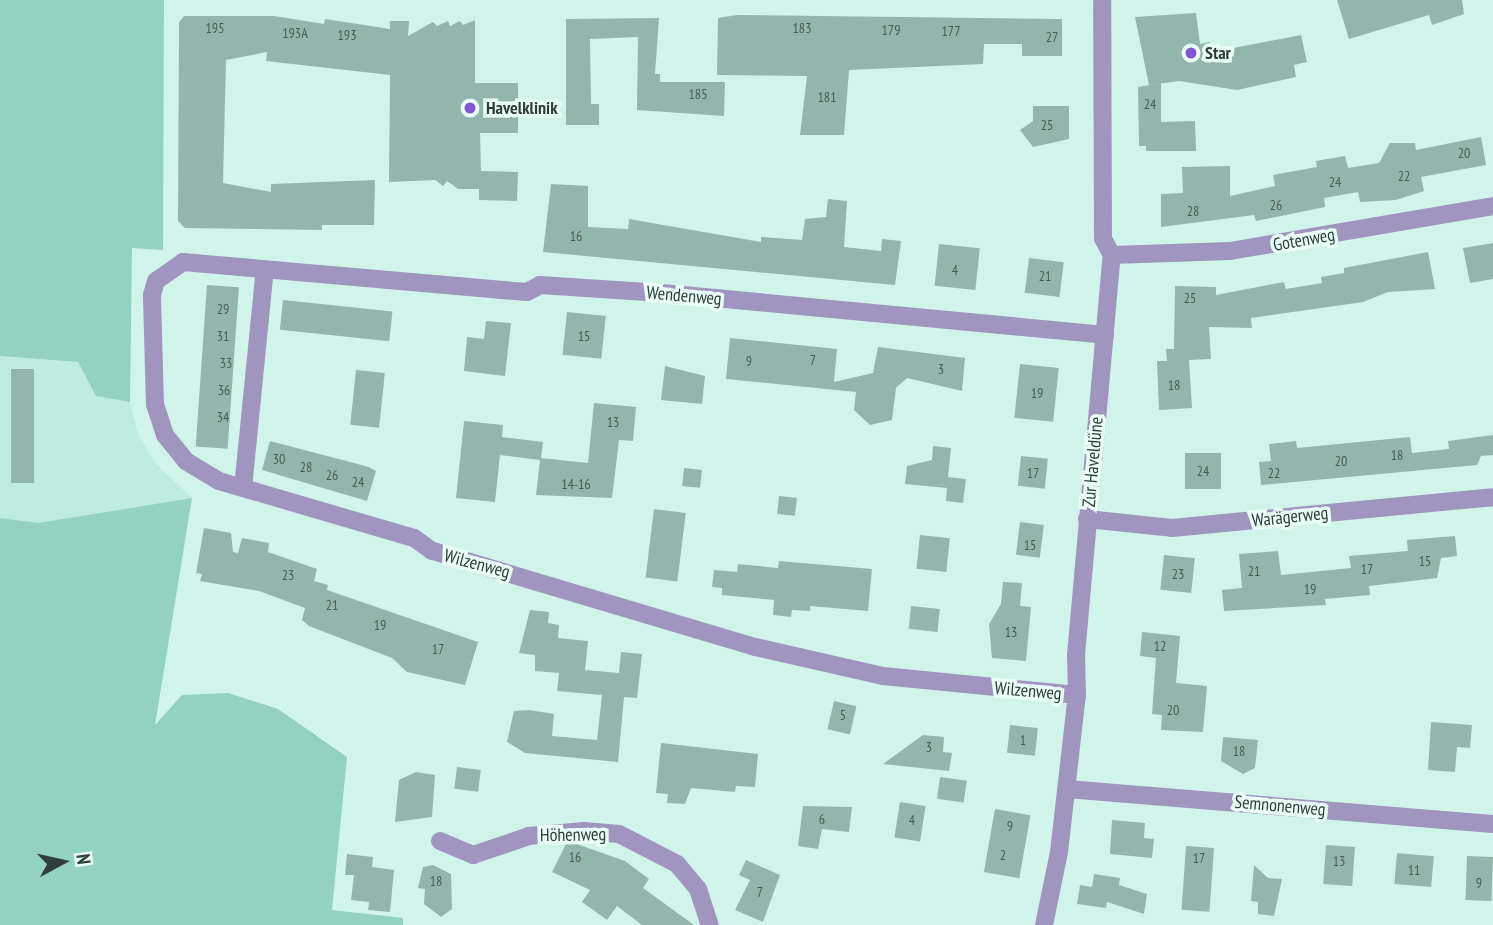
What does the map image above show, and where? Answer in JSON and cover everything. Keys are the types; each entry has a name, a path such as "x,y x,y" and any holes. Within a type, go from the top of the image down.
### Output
{"street":[{"name":"Zur Haveldüne","path":"1044,925 1067,789 1077,695 1087,519 1112,254 1103,239 1102,0"},
{"name":"Gotenweg","path":"1112,254 1230,251 1493,206"},
{"name":"Wilzenweg","path":"265,268 184,262 156,281 152,295 155,405 165,436 186,461 243,488 414,538 432,551 755,647 883,676 1077,695"},
{"name":"Wendenweg","path":"265,268 527,292 540,285 662,293 1105,335"},
{"path":"243,488 265,268"},
{"name":"Warägerweg","path":"1087,519 1171,528 1493,496"},
{"name":"Semnonenweg","path":"1067,789 1493,824"},
{"name":"Höhenweg","path":"440,841 473,855 550,833 619,834 677,864 698,890 710,925"}],"shaded area":[{"path":"0,0 164,0 163,250 132,248 130,402 96,396 78,362 0,356"},
{"path":"0,356 78,362 96,396 130,402 138,434 155,463 192,498 38,523 0,518"},
{"path":"192,498 155,725 182,695 228,693 278,709 347,757 332,910 403,918 403,925 0,925 0,518 38,523"}],"building":[{"path":"1337,0 1462,0 1464,14 1432,25 1429,15 1349,39"},
{"path":"1196,13 1200,44 1210,42 1213,52 1301,35 1307,62 1294,65 1296,77 1237,90 1179,81 1149,85 1135,17"},
{"path":"737,15 1062,19 1062,56 1022,56 1022,44 984,44 983,64 849,70 844,135 800,135 807,76 717,75 718,18"},
{"path":"184,16 274,16 324,24 325,19 390,29 390,21 409,21 408,36 433,22 437,26 448,21 450,26 460,21 463,25 475,20 475,83 518,83 518,133 480,133 481,171 518,172 517,201 479,200 479,189 458,189 447,181 443,186 435,180 389,182 390,75 266,61 267,52 226,60 223,183 271,192 271,184 375,180 374,225 322,225 322,230 185,228 178,221 179,22"},
{"path":"659,18 655,74 660,74 660,82 725,82 724,116 637,110 638,37 590,39 591,104 599,104 599,125 566,125 566,19"},
{"path":"1161,83 1161,122 1195,121 1196,151 1146,151 1146,146 1139,146 1138,87"},
{"path":"1033,106 1069,106 1069,139 1033,147 1020,130 1033,121"},
{"path":"1481,137 1486,165 1421,177 1424,191 1396,200 1360,202 1358,192 1324,198 1325,207 1256,221 1254,215 1161,227 1161,194 1183,193 1182,167 1230,166 1230,196 1275,186 1273,175 1317,167 1316,161 1345,156 1348,168 1379,163 1390,143 1415,143 1416,150"},
{"path":"551,184 588,186 588,227 628,229 629,219 761,242 761,237 802,240 805,219 826,217 828,199 847,201 844,247 881,251 882,239 901,241 895,285 543,252"},
{"path":"1493,243 1493,279 1470,283 1463,248"},
{"path":"939,244 980,248 975,290 935,286"},
{"path":"1428,252 1435,289 1388,292 1363,302 1251,318 1252,328 1209,327 1211,359 1189,360 1192,408 1159,410 1157,361 1167,361 1166,349 1174,349 1175,286 1216,287 1216,295 1284,282 1286,289 1322,283 1321,277 1344,273 1344,268"},
{"path":"1029,258 1064,262 1059,297 1025,293"},
{"path":"207,285 239,287 228,449 196,447"},
{"path":"283,300 392,311 389,341 280,330"},
{"path":"567,312 606,316 601,359 563,355"},
{"path":"486,321 511,323 505,376 464,371 467,337 484,339"},
{"path":"730,338 837,349 834,382 873,373 878,347 965,358 962,391 907,378 896,388 892,420 870,425 854,410 856,392 726,379"},
{"path":"1020,364 1059,368 1053,422 1014,418"},
{"path":"665,366 705,376 702,404 661,400"},
{"path":"11,369 34,369 34,483 11,483"},
{"path":"356,370 385,373 379,428 350,425"},
{"path":"594,403 636,407 633,441 619,440 612,498 536,495 540,460 500,455 495,502 456,498 464,421 503,425 502,437 543,442 541,458 588,463"},
{"path":"1493,435 1493,455 1481,456 1477,465 1261,485 1259,462 1271,461 1269,444 1296,441 1297,448 1410,437 1412,453 1449,449 1448,441"},
{"path":"270,441 376,471 367,501 262,470"},
{"path":"933,446 951,448 948,477 966,479 963,503 946,501 947,488 905,484 907,466 932,460"},
{"path":"1185,453 1221,453 1221,489 1185,489"},
{"path":"1021,456 1048,459 1045,489 1018,486"},
{"path":"684,468 702,470 700,488 682,486"},
{"path":"779,496 797,498 795,516 777,514"},
{"path":"654,509 686,513 677,581 646,577"},
{"path":"1020,522 1044,525 1040,558 1016,555"},
{"path":"204,528 231,533 233,552 238,553 242,538 269,543 268,552 317,569 314,581 328,585 327,590 478,642 465,685 407,672 392,658 309,626 302,620 305,608 259,591 200,581 202,574 196,573"},
{"path":"920,535 950,538 946,572 916,569"},
{"path":"1455,536 1457,556 1441,558 1437,578 1369,586 1370,595 1325,599 1326,605 1224,611 1222,590 1242,588 1239,554 1278,551 1281,575 1351,568 1349,556 1408,551 1407,540"},
{"path":"1164,555 1195,558 1191,593 1160,590"},
{"path":"779,561 872,569 868,611 810,606 810,611 792,610 791,617 773,615 774,600 722,595 722,588 712,587 714,570 737,572 738,564 778,568"},
{"path":"1003,582 1022,583 1020,606 1031,607 1026,661 992,658 989,624 1001,604"},
{"path":"911,606 940,609 937,632 909,629"},
{"path":"530,610 549,612 548,623 559,625 558,638 588,641 585,670 619,673 621,652 642,654 637,698 624,697 618,762 525,753 507,742 514,711 529,710 554,714 552,736 597,740 602,695 557,691 559,673 535,671 535,655 519,653"},
{"path":"1142,632 1180,636 1176,683 1207,686 1203,732 1161,730 1162,715 1152,714 1156,658 1140,656"},
{"path":"834,701 856,706 850,734 827,729"},
{"path":"1431,722 1472,725 1470,748 1457,747 1455,772 1428,770"},
{"path":"1010,725 1038,728 1035,756 1007,753"},
{"path":"923,735 944,737 943,752 952,753 949,771 883,764"},
{"path":"1223,737 1258,740 1255,768 1243,774 1221,761"},
{"path":"661,743 758,754 755,787 736,786 735,792 691,788 685,804 667,803 668,794 656,793"},
{"path":"457,767 481,770 478,792 454,789"},
{"path":"416,772 435,775 432,817 395,822 399,780"},
{"path":"940,777 967,781 964,803 937,799"},
{"path":"900,802 926,806 920,842 894,838"},
{"path":"803,806 852,807 849,832 822,829 818,849 798,846"},
{"path":"995,809 1030,815 1019,878 984,872"},
{"path":"1112,820 1145,823 1144,838 1154,839 1152,858 1110,854"},
{"path":"574,843 625,861 649,879 643,888 694,925 642,925 617,906 607,920 582,902 590,890 552,872 566,844"},
{"path":"1326,845 1355,847 1352,886 1323,884"},
{"path":"1186,846 1214,848 1209,912 1182,910"},
{"path":"1397,853 1434,856 1431,887 1394,884"},
{"path":"347,854 373,857 372,867 394,870 390,912 368,910 369,902 351,900 354,875 345,875"},
{"path":"1467,856 1493,857 1491,901 1465,900"},
{"path":"746,860 780,875 763,922 735,910 750,880 739,875"},
{"path":"433,865 451,874 452,909 441,917 424,904 425,889 418,888 423,867"},
{"path":"1254,865 1268,878 1282,879 1274,916 1258,914 1258,902 1251,901"},
{"path":"1094,874 1120,878 1119,885 1147,894 1144,914 1107,902 1106,908 1077,904 1080,885 1092,887"}],"place":[{"name":"Star","path":"1191,53"},
{"name":"Havelklinik","path":"470,108"}]}
